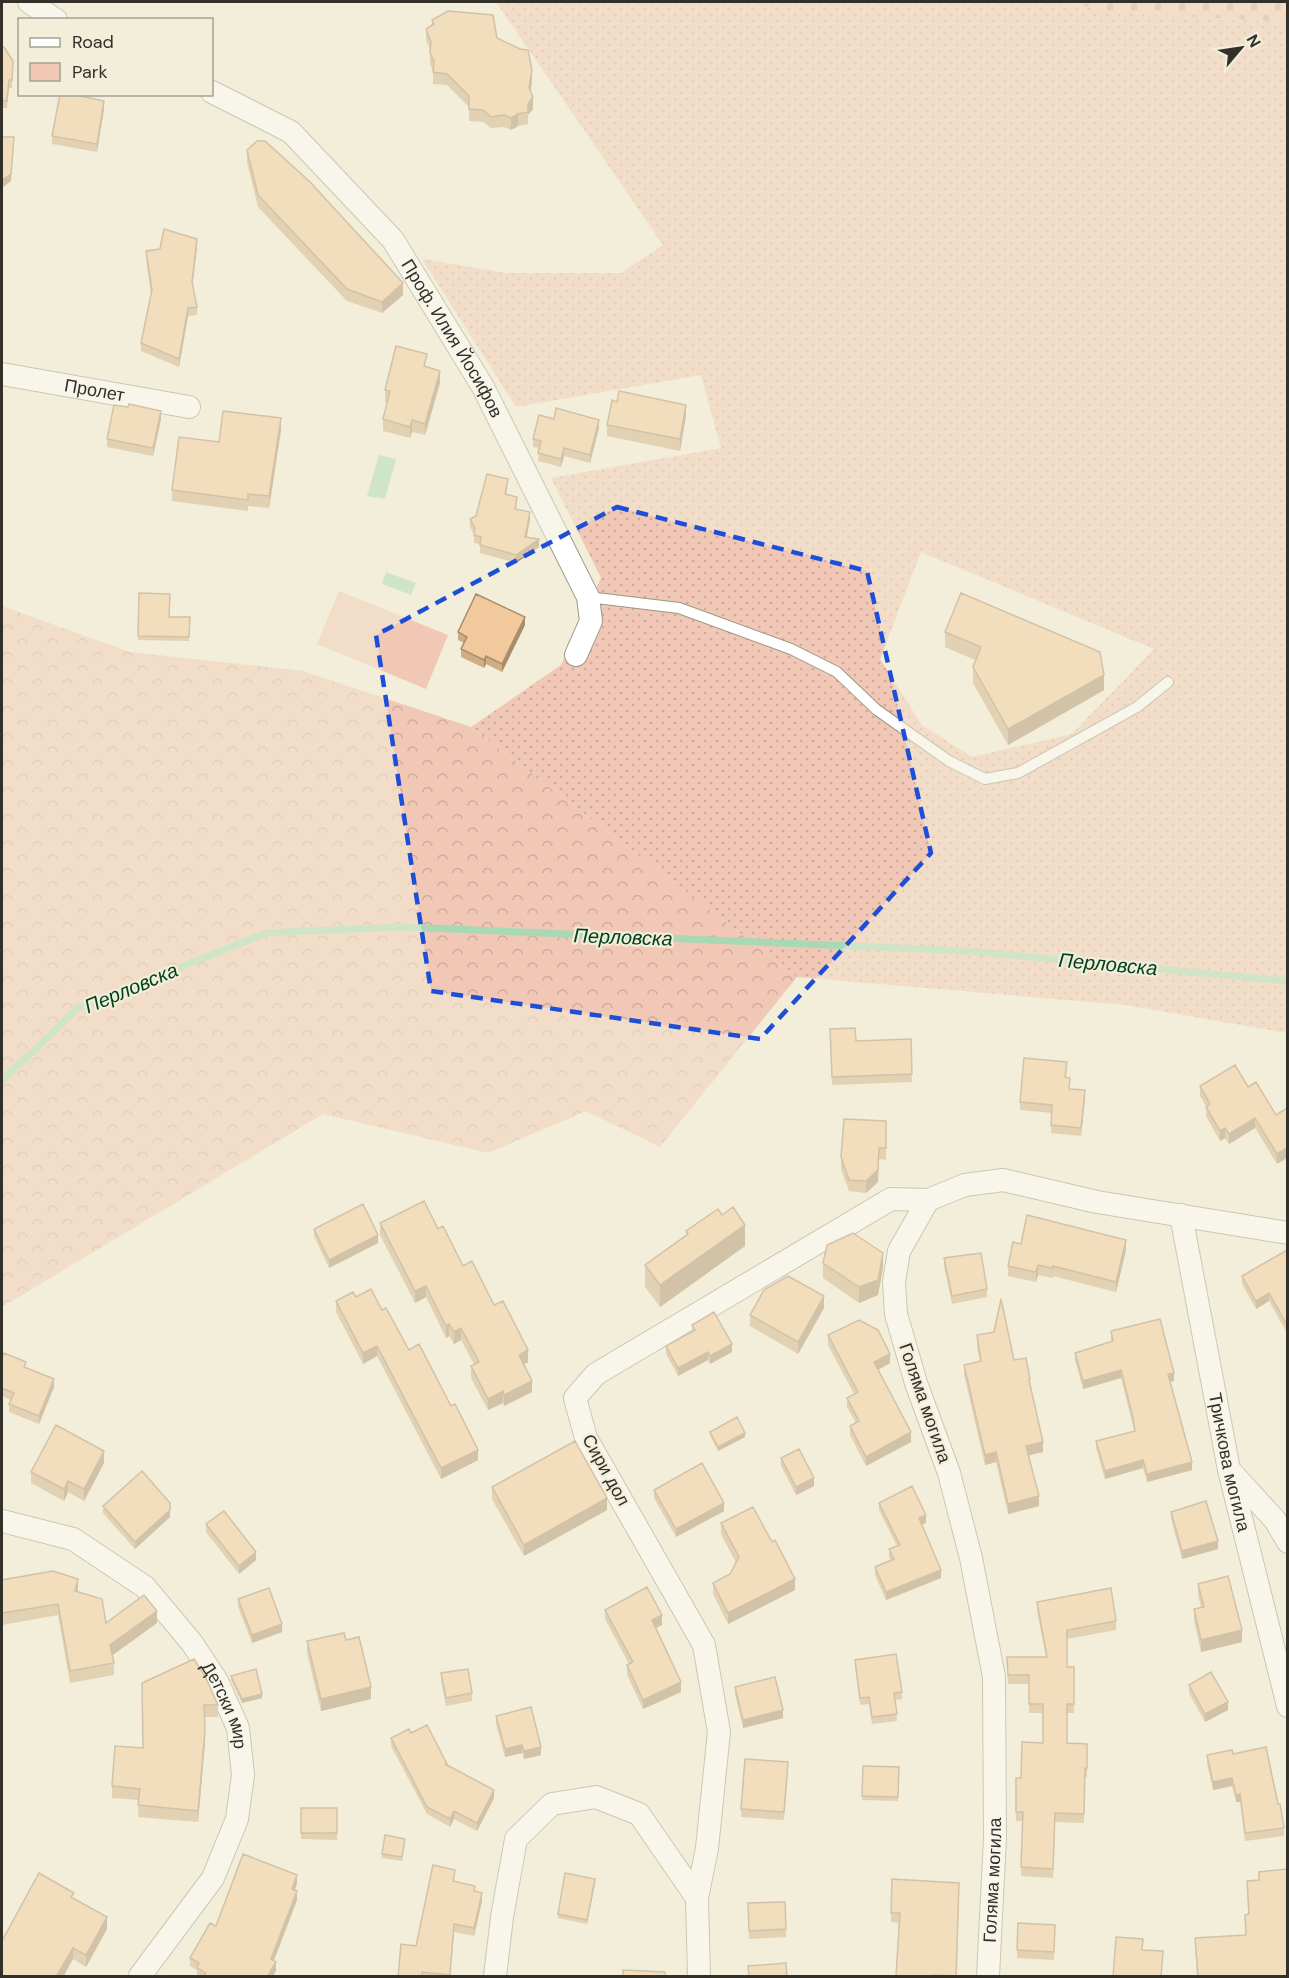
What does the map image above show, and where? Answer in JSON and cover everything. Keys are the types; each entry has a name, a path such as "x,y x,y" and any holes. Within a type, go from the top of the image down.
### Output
{"street":[{"path":"29,2 54,13"},
{"name":"Проф. Илия Йосифов","path":"213,93 291,132 393,240 483,387 588,597 591,621 576,655"},
{"name":"Пролет","path":"2,374 189,408"},
{"path":"928,1200 965,1185 1003,1180 1097,1202 1287,1233"},
{"name":"Сири дол","path":"697,1898 707,1848 719,1732 704,1646 586,1438 575,1398 596,1374 891,1199 928,1200"},
{"name":"Голяма могила","path":"928,1200 899,1251 894,1282 896,1314 916,1383 949,1473 971,1558 994,1677 995,1838 988,1977"},
{"name":"Тричкова могила","path":"1181,1215 1229,1470 1287,1706"},
{"path":"1229,1470 1275,1520 1287,1542"},
{"name":"Детски мир","path":"2,1521 73,1539 145,1587 192,1643 217,1681 238,1728 243,1775 237,1819 213,1878 140,1977"},
{"path":"495,1977 502,1917 516,1839 552,1804 596,1797 639,1814 697,1898 699,1977"}],"lane":[{"path":"588,597 679,608 792,649 837,672 877,710 949,761 985,778 1018,773 1137,707 1168,682"}],"highlighted area":[{"path":"617,507 867,571 931,853 760,1039 431,991 376,635"}],"green space":[{"path":"496,2 1061,2 1113,12 1287,22 1287,1033 1125,1005 797,977 471,727 561,665 601,578 551,478 721,448 701,375 516,407 422,259 506,273 621,273 663,245","holes":["921,552 1154,649 1072,734 972,757 922,725 880,659"]},
{"path":"1061,2 1287,2 1287,22 1113,12"},
{"path":"339,591 448,635 426,689 317,644"},
{"path":"2,606 130,652 303,671 471,727 797,977 660,1147 586,1111 488,1153 323,1114 2,1307"}],"shaded area":[{"path":"379,455 396,459 385,499 367,496"},
{"path":"386,572 416,583 411,595 382,584"}],"building":[{"path":"448,11 493,15 497,38 520,49 528,50 532,70 529,88 533,97 528,104 528,112 511,118 504,115 491,117 483,110 469,109 469,96 447,74 433,72 431,42 426,29 434,24 432,20"},
{"path":"2,47 13,61 12,80 9,80 7,101 2,100"},
{"path":"60,96 81,96 104,101 97,144 52,136"},
{"path":"2,137 14,137 11,174 2,180"},
{"path":"257,141 265,141 310,182 403,283 382,302 347,289 258,195 247,150"},
{"path":"164,229 197,239 192,282 197,307 188,308 179,359 141,343 152,290 146,251 160,249"},
{"path":"396,346 427,354 424,366 440,371 425,424 412,420 410,427 383,419 390,391 385,390"},
{"path":"619,391 686,405 680,439 607,425 612,400 617,402"},
{"path":"129,404 161,411 153,448 107,439 114,405 128,407"},
{"path":"556,408 599,420 590,455 564,448 561,459 538,453 541,441 533,439 539,415 554,419"},
{"path":"223,411 281,418 269,496 248,494 248,500 172,490 179,437 219,442"},
{"path":"487,474 508,479 505,494 517,497 515,509 530,512 525,537 539,539 516,555 480,545 481,537 474,535 475,528 470,519 476,516"},
{"path":"139,593 170,594 169,617 190,617 189,637 138,636"},
{"path":"961,593 1100,652 1104,675 1008,729 973,667 981,647 945,632"},
{"path":"476,594 525,617 502,664 486,656 484,660 461,649 467,637 458,632"},
{"path":"855,1028 856,1041 911,1039 912,1074 832,1077 830,1029"},
{"path":"1024,1058 1067,1062 1065,1077 1070,1078 1069,1089 1085,1090 1081,1128 1051,1125 1052,1105 1020,1102"},
{"path":"1235,1065 1248,1087 1256,1082 1276,1115 1287,1108 1287,1148 1277,1154 1255,1118 1229,1134 1225,1128 1220,1131 1206,1107 1210,1104 1200,1086"},
{"path":"844,1119 886,1121 886,1148 879,1148 878,1170 866,1181 849,1180 841,1157"},
{"path":"424,1201 438,1229 443,1226 463,1266 472,1261 494,1305 503,1301 528,1350 519,1355 532,1381 504,1395 503,1391 488,1399 471,1366 479,1362 461,1328 454,1332 449,1324 446,1326 426,1286 415,1291 380,1223"},
{"path":"363,1204 378,1235 329,1260 314,1229"},
{"path":"733,1207 745,1225 660,1285 645,1265 688,1234 686,1231 718,1209 722,1215"},
{"path":"1027,1215 1126,1240 1116,1282 1053,1266 1053,1268 1038,1265 1036,1272 1008,1266 1013,1242 1021,1244"},
{"path":"853,1233 883,1253 878,1280 859,1287 823,1263 827,1245"},
{"path":"1287,1250 1287,1325 1269,1293 1256,1301 1242,1276"},
{"path":"981,1253 987,1289 952,1296 944,1258"},
{"path":"788,1276 824,1296 798,1342 750,1315 764,1290"},
{"path":"371,1289 382,1310 386,1308 409,1350 419,1344 451,1406 455,1404 478,1450 441,1468 377,1346 363,1353 336,1301 353,1292 356,1297"},
{"path":"1001,1299 1014,1360 1026,1358 1043,1442 1026,1446 1039,1496 1008,1504 996,1452 985,1455 964,1365 981,1361 977,1335 994,1332"},
{"path":"714,1312 732,1344 710,1356 708,1352 678,1368 666,1346 695,1330 692,1325"},
{"path":"1160,1319 1174,1373 1168,1374 1192,1462 1147,1474 1143,1460 1105,1471 1096,1441 1135,1431 1121,1370 1083,1381 1075,1353 1113,1341 1111,1331"},
{"path":"859,1320 878,1330 890,1354 874,1362 911,1432 866,1457 850,1426 859,1421 847,1398 858,1392 828,1335"},
{"path":"4,1353 26,1362 24,1367 54,1379 39,1416 9,1404 14,1393 2,1388"},
{"path":"737,1417 745,1433 718,1447 710,1432"},
{"path":"56,1425 104,1451 84,1489 68,1481 64,1489 31,1472"},
{"path":"575,1441 607,1498 524,1545 492,1487"},
{"path":"799,1449 814,1478 796,1487 781,1458"},
{"path":"702,1463 724,1503 676,1529 654,1490"},
{"path":"142,1471 170,1503 170,1510 135,1542 103,1506"},
{"path":"912,1486 926,1515 919,1518 941,1570 886,1592 875,1567 894,1559 889,1549 900,1545 879,1503"},
{"path":"1206,1501 1218,1541 1182,1551 1171,1512"},
{"path":"753,1507 772,1542 775,1540 795,1579 728,1613 713,1583 730,1574 739,1557 721,1523"},
{"path":"224,1511 256,1552 239,1566 206,1524"},
{"path":"53,1571 78,1579 75,1591 102,1599 106,1623 144,1595 157,1611 110,1645 114,1663 70,1671 58,1604 2,1613 2,1580"},
{"path":"1228,1576 1242,1630 1201,1640 1194,1609 1204,1607 1198,1584"},
{"path":"647,1587 662,1615 652,1620 681,1682 643,1700 627,1665 633,1662 605,1610"},
{"path":"269,1588 282,1624 252,1635 238,1599"},
{"path":"1111,1588 1116,1621 1067,1630 1067,1667 1074,1667 1074,1704 1067,1704 1067,1743 1087,1744 1084,1814 1055,1813 1053,1869 1021,1867 1023,1812 1016,1812 1016,1778 1021,1778 1022,1742 1043,1743 1043,1704 1029,1704 1029,1675 1008,1675 1007,1657 1047,1657 1037,1602"},
{"path":"344,1633 346,1640 359,1637 371,1687 321,1699 307,1641"},
{"path":"896,1654 902,1692 894,1693 897,1714 872,1717 869,1697 860,1698 855,1660"},
{"path":"194,1659 205,1676 218,1705 204,1705 205,1731 198,1811 138,1805 140,1789 112,1786 115,1746 143,1748 142,1683"},
{"path":"256,1669 262,1694 242,1699 231,1676"},
{"path":"468,1669 472,1693 446,1698 441,1673"},
{"path":"1211,1672 1228,1702 1205,1714 1189,1685"},
{"path":"775,1677 783,1710 743,1720 735,1687"},
{"path":"531,1707 541,1747 524,1751 522,1745 505,1749 496,1716"},
{"path":"427,1725 447,1764 445,1764 494,1790 477,1823 454,1811 450,1819 427,1807 391,1738 409,1729 411,1733"},
{"path":"1266,1747 1284,1828 1245,1833 1240,1794 1236,1795 1232,1778 1213,1782 1207,1755 1232,1750 1233,1754"},
{"path":"745,1759 788,1762 784,1812 741,1809"},
{"path":"863,1766 899,1767 898,1797 862,1796"},
{"path":"301,1808 337,1808 337,1833 301,1833"},
{"path":"385,1835 405,1839 402,1857 382,1854"},
{"path":"243,1854 297,1875 292,1889 297,1891 271,1959 276,1962 267,1977 204,1977 206,1973 197,1968 199,1963 190,1958 210,1923 216,1926"},
{"path":"433,1865 455,1870 453,1881 475,1886 474,1891 482,1893 474,1928 454,1924 450,1975 422,1972 422,1977 398,1977 401,1944 416,1946"},
{"path":"1287,1869 1287,1977 1198,1977 1195,1938 1246,1935 1245,1915 1249,1914 1247,1881 1259,1880 1259,1872"},
{"path":"39,1873 74,1893 71,1897 107,1917 86,1955 73,1948 56,1977 2,1977 2,1941"},
{"path":"565,1873 595,1879 587,1920 558,1914"},
{"path":"892,1879 959,1883 956,1976 896,1976 900,1913 891,1913"},
{"path":"785,1902 786,1929 749,1931 748,1903"},
{"path":"1018,1923 1055,1925 1054,1952 1017,1950"},
{"path":"1116,1937 1143,1939 1142,1950 1163,1951 1161,1977 1113,1977"},
{"path":"786,1963 787,1977 749,1977 748,1966"},
{"path":"623,1970 665,1972 665,1977 623,1977"}],"waterway":[{"name":"Перловска","path":"2,1081 78,1008 266,933 403,927 967,951 1288,981"}]}
